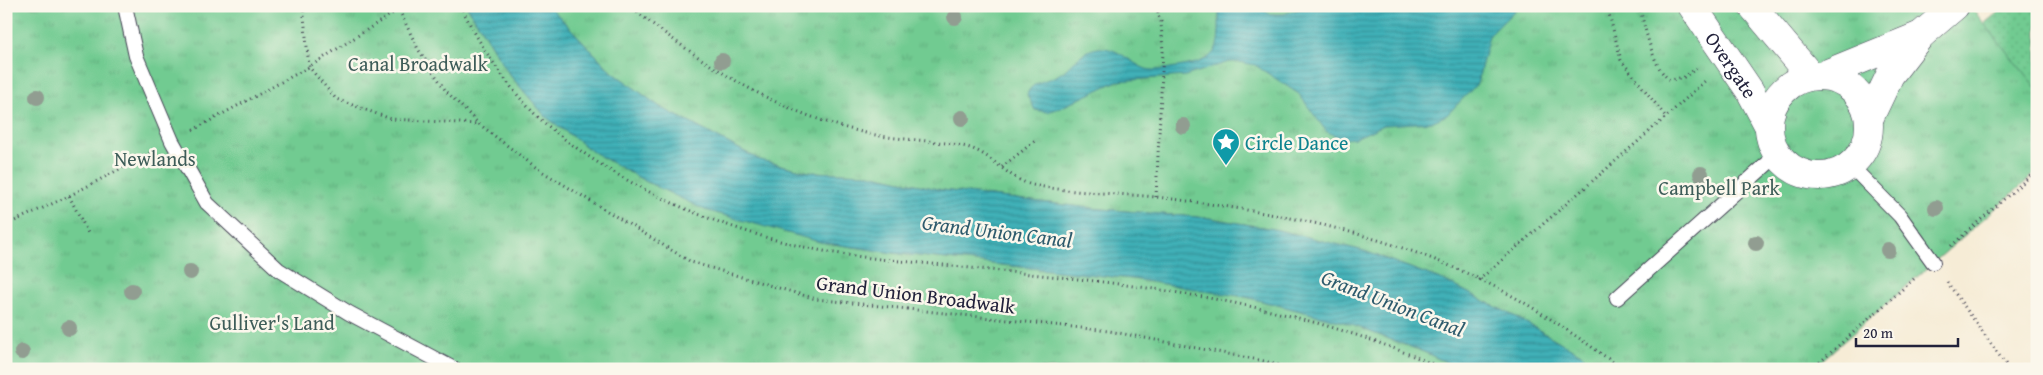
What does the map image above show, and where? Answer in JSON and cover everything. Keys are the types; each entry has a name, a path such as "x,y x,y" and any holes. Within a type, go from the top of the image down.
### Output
{"street":[{"name":"Overgate","path":"1692,6 1750,90 1768,125"},
{"path":"1752,6 1817,75 1840,80 1854,89 1864,103 1869,119 1869,132 1866,144 1850,165 1836,173 1820,176 1803,174 1789,167 1777,155 1770,140 1768,125 1770,111 1786,87 1798,80 1817,75 1921,35"},
{"path":"1869,119 1890,75 1921,35 1955,6"}],"lane":[{"path":"125,6 136,56 172,141 207,202 279,270 357,318 454,369"},
{"path":"1617,298 1777,155"},
{"path":"1850,165 1900,216 1933,262"}],"path":[{"path":"303,6 309,67 336,99 391,119 479,124"},
{"path":"309,67 397,8 404,6"},
{"path":"460,6 505,79 544,124 591,159 644,188 704,217 818,250 900,261 1133,286 1242,303 1341,328 1444,369"},
{"path":"629,6 726,77 789,110 868,134 968,148 992,158 1018,179 1029,184 1156,197 1258,212 1312,223 1409,250 1479,280 1531,307 1623,369"},
{"path":"1156,6 1160,22 1163,52 1156,197"},
{"path":"1607,6 1621,60 1666,117"},
{"name":"Grand Union Broadwalk","path":"397,8 418,49 446,90 479,124 538,169 691,262 816,300 1109,331 1264,361 1292,369"},
{"path":"1479,280 1666,117 1728,57"},
{"path":"1002,167 1036,140"},
{"path":"69,196 88,233"},
{"path":"1933,262 2009,369"}],"green space":[{"name":"Newlands","path":"6,6 467,6 509,74 546,117 593,152 647,182 820,242 901,254 1133,279 1246,297 1344,322 1424,352 1461,369 6,369"},
{"name":"Campbell Park","path":"549,6 1970,6 2037,89 2037,172 1812,369 1600,369 1581,354 1512,315 1443,280 1364,251 1274,229 1209,218 1090,208 942,190 869,174 809,172 760,160 660,107 611,71"},
{"path":"2006,6 2037,6 2037,128 1970,35"}],"water":[{"name":"Grand Union Canal","path":"467,6 549,6 611,71 660,107 760,160 809,172 869,174 942,190 1090,208 1209,218 1274,229 1364,251 1443,280 1512,315 1581,354 1600,369 1461,369 1424,352 1344,322 1246,297 1133,279 901,254 820,242 705,210 647,182 593,152 546,117 509,74"},
{"path":"1219,6 1253,6 1271,14 1284,14 1308,6 1519,6 1489,36 1477,84 1447,115 1431,122 1384,125 1355,138 1341,139 1326,131 1299,94 1255,65 1239,62 1229,62 1185,76 1117,81 1060,108 1047,112 1035,110 1027,95 1032,87 1063,72 1081,55 1092,49 1105,48 1117,52 1150,70 1177,67 1203,60 1211,56 1218,42"}],"place":[{"name":"Circle Dance","path":"1226,166"}],"park label":[{"name":"Canal Broadwalk","path":"418,63"},
{"name":"Gulliver's Land","path":"272,322"}]}
